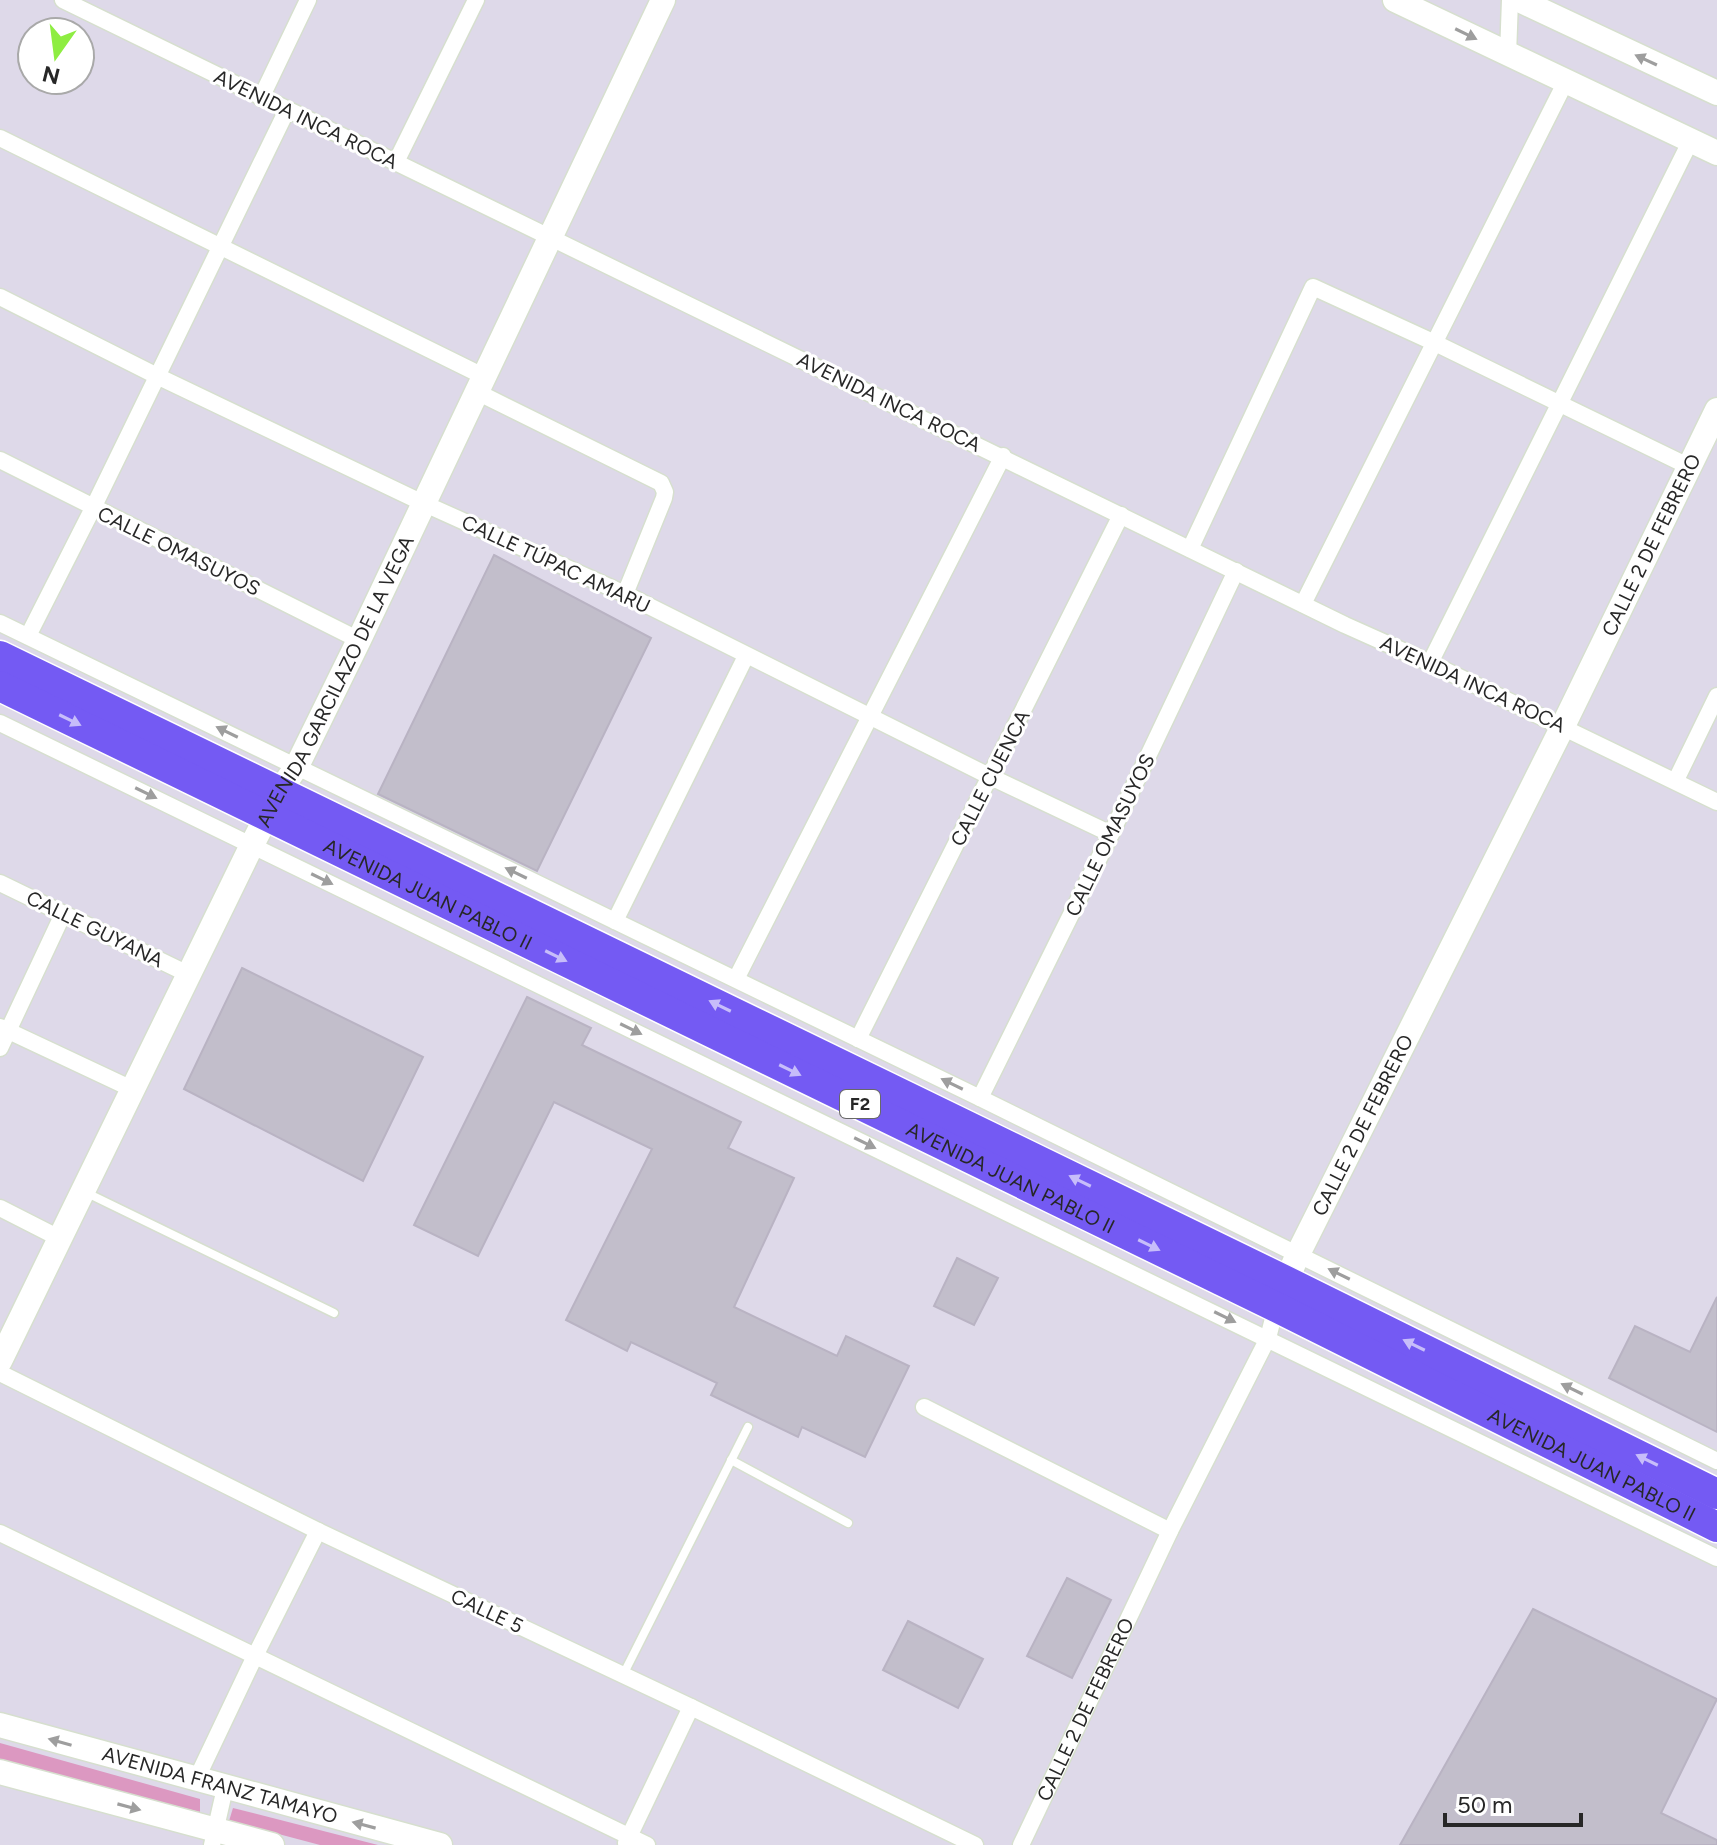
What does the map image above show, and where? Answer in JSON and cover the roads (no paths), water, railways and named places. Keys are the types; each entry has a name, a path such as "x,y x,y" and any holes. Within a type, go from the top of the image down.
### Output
{"highway":[{"name":"AVENIDA JUAN PABLO II","path":"0,656 273,803"},
{"name":"AVENIDA JUAN PABLO II","path":"0,686 273,803 1287,1281 1717,1494"},
{"name":"AVENIDA JUAN PABLO II","path":"1287,1281 1717,1527"}],"street":[{"name":"AVENIDA INCA ROCA","path":"63,0 550,239 1717,802"},
{"path":"261,98 308,0"},
{"path":"396,162 476,0"},
{"name":"AVENIDA GARCILAZO DE LA VEGA","path":"0,1361 252,845 273,803 297,766 359,640 663,0"},
{"path":"1395,0 1717,153"},
{"path":"1508,55 1510,0"},
{"path":"1519,0 1717,93"},
{"path":"1303,604 1565,83"},
{"path":"28,636 287,110"},
{"path":"0,138 220,247 661,483 664,498 625,594"},
{"path":"1430,663 1690,142"},
{"path":"1190,549 1313,287 1690,467"},
{"name":"CALLE TÚPAC AMARU","path":"0,297 425,504 625,594 1111,834"},
{"name":"CALLE 2 DE FEBRERO","path":"1021,1845 1170,1531 1268,1338 1287,1281 1717,410"},
{"path":"736,979 1003,456"},
{"name":"CALLE OMASUYOS","path":"0,460 359,640"},
{"name":"CALLE CUENCA","path":"858,1039 1121,515"},
{"name":"CALLE OMASUYOS","path":"980,1098 1111,834 1236,571"},
{"name":"AVENIDA JUAN PABLO II","path":"0,623 980,1098 1287,1281 1717,1461"},
{"path":"615,921 746,656"},
{"path":"1676,780 1717,696"},
{"name":"AVENIDA JUAN PABLO II","path":"0,723 1717,1558"},
{"name":"CALLE GUYANA","path":"0,883 190,975"},
{"path":"0,1048 4,1029 63,914"},
{"path":"4,1029 132,1089"},
{"path":"0,1208 59,1238"},
{"name":"CALLE 5","path":"0,1373 318,1531 975,1845"},
{"path":"924,1407 1170,1531"},
{"path":"196,1780 318,1531"},
{"path":"0,1533 627,1840 647,1845"},
{"path":"627,1840 691,1707"},
{"name":"AVENIDA FRANZ TAMAYO","path":"0,1725 440,1845"},
{"path":"0,1772 214,1838 272,1845"},
{"path":"214,1838 225,1788"}],"lane":[{"path":"82,1191 334,1313"},
{"path":"623,1675 748,1427"},
{"path":"731,1460 848,1523"}]}
